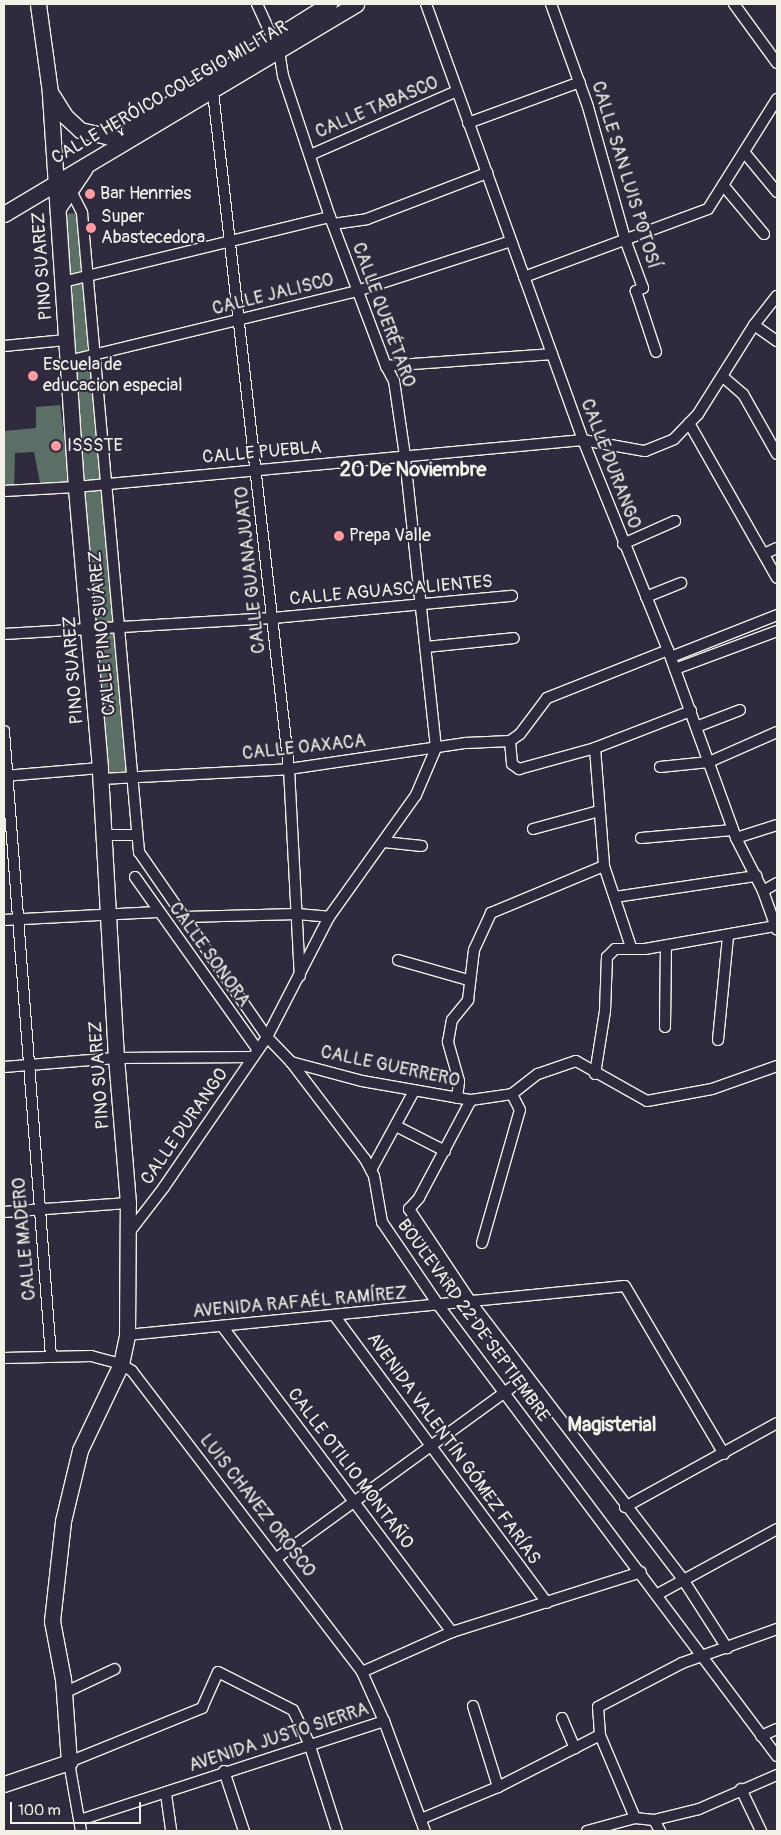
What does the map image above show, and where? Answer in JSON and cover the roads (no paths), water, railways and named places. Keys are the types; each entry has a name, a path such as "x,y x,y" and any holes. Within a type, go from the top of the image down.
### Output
{"street":[{"name":"PINO SUAREZ","path":"38,4 50,92 76,487 90,628 116,1058 128,1203 127,1336 121,1364 80,1450 64,1521 52,1621 64,1693 69,1762"},
{"name":"CALLE QUERÉTARO","path":"257,4 275,46 357,291 386,366 394,381 406,456 436,748 416,795 329,918 300,978"},
{"name":"CALLE HERÓICO COLEGIO MILITAR","path":"4,214 55,178 87,166 124,136 213,92 329,4"},
{"name":"CALLE HERÓICO COLEGIO MILITAR","path":"4,207 275,46 356,4"},
{"name":"CALLE DURANGO","path":"426,4 583,440 623,544 670,653 734,834 763,891 777,928"},
{"name":"CALLE SAN LUIS POTOSÍ","path":"551,4 580,82 626,242 643,288 636,290 656,352"},
{"path":"734,4 777,63"},
{"path":"468,123 580,82"},
{"name":"CALLE TABASCO","path":"310,155 457,91"},
{"path":"50,92 65,116 80,130 124,136"},
{"name":"CALLE GUANAJUATO","path":"213,92 257,470 289,769 300,978"},
{"path":"524,277 626,242 708,209 777,99"},
{"path":"744,152 777,192"},
{"path":"58,208 87,166"},
{"path":"63,282 231,240 332,220 367,219 487,174"},
{"path":"723,185 764,234"},
{"name":"CALLE PINO SUÁREZ","path":"70,189 82,213 139,852 267,1037"},
{"name":"CALLE JALISCO","path":"68,361 357,291 511,241"},
{"name":"CALLE PUEBLA","path":"4,491 76,487 583,440 645,451 674,439 689,423 722,376 754,325 777,296"},
{"path":"754,325 777,341"},
{"path":"4,346 66,340"},
{"path":"386,366 552,354"},
{"path":"722,376 743,394 777,454"},
{"path":"689,423 777,578"},
{"path":"623,544 676,521"},
{"path":"764,554 777,548"},
{"path":"646,597 681,583"},
{"name":"CALLE AGUASCALIENTES","path":"4,634 273,618 512,596"},
{"path":"691,711 595,748 519,769 512,764 510,742 520,734 547,698 777,614"},
{"path":"676,669 777,631"},
{"path":"426,647 514,638"},
{"path":"696,727 740,710"},
{"name":"CALLE MADERO","path":"4,731 5,776 51,1356"},
{"path":"660,767 709,762 777,732"},
{"name":"CALLE OAXACA","path":"5,776 100,773 132,777 289,769 436,748 510,742"},
{"path":"595,748 598,811 604,866 631,947"},
{"path":"533,829 598,811"},
{"path":"641,838 734,834 777,825"},
{"path":"104,835 137,835"},
{"path":"384,842 422,846"},
{"path":"457,1098 459,1081 448,1042 452,1020 468,1000 468,980 474,950 491,913 604,866"},
{"path":"615,897 756,876"},
{"name":"CALLE SONORA","path":"135,878 256,1054"},
{"path":"763,891 777,883"},
{"path":"4,920 157,912"},
{"path":"185,917 297,914 329,918"},
{"path":"595,1074 605,1011 607,957 615,949 631,947 645,949 777,928"},
{"path":"718,1040 728,936"},
{"path":"665,1027 666,946"},
{"path":"398,960 468,980"},
{"path":"291,1062 267,1037 300,978"},
{"name":"CALLE DURANGO","path":"128,1234 164,1188 267,1037"},
{"path":"4,1067 116,1058 256,1054"},
{"name":"CALLE GUERRERO","path":"291,1062 362,1081 471,1100 512,1094 538,1074 576,1061 595,1074 647,1101 712,1090 777,1066"},
{"name":"BOULEVARD 22 DE SEPTIEMBRE","path":"291,1062 370,1170 382,1222 438,1306 658,1594 701,1657 777,1756"},
{"path":"370,1170 414,1091"},
{"path":"482,1243 520,1110 512,1094"},
{"path":"396,1126 445,1151 471,1100"},
{"name":"BOULEVARD 22 DE SEPTIEMBRE","path":"445,1151 419,1198 409,1209 471,1302 625,1507 684,1581 727,1648"},
{"path":"4,1212 128,1203"},
{"name":"AVENIDA RAFAÉL RAMÍREZ","path":"127,1336 625,1286 724,1454"},
{"name":"AVENIDA VALENTÍN GÓMEZ FARÍAS","path":"334,1315 546,1603"},
{"name":"CALLE OTILIO MONTAÑO","path":"222,1326 452,1632"},
{"path":"4,1358 91,1356 121,1364"},
{"name":"LUIS CHAVEZ OROSCO","path":"121,1364 132,1371 278,1557 362,1672"},
{"path":"278,1557 527,1376"},
{"path":"625,1507 724,1454 777,1422"},
{"path":"658,1594 777,1529"},
{"path":"362,1672 452,1632 641,1572"},
{"path":"635,1818 600,1735 598,1707 682,1663 777,1629"},
{"path":"64,1693 115,1670"},
{"path":"4,1784 69,1762 202,1708 218,1672 293,1710 309,1743 337,1831"},
{"name":"AVENIDA JUSTO SIERRA","path":"80,1820 166,1794 224,1771 309,1743 384,1721 362,1672"},
{"path":"473,1706 498,1787"},
{"path":"562,1718 575,1748"},
{"path":"384,1721 425,1831"},
{"path":"761,1736 777,1729"},
{"path":"421,1820 498,1787 600,1735"},
{"path":"69,1762 81,1831"},
{"path":"224,1771 244,1831"},
{"path":"588,1831 635,1818 654,1820 699,1809 777,1774"},
{"path":"741,1789 761,1831"},
{"path":"166,1794 171,1831"},
{"path":"654,1820 660,1831"}],"place":[{"name":"Bar Henrries","path":"90,194"},
{"name":"Super Abastecedora","path":"91,228"},
{"name":"Escuela de educacion especial","path":"33,376"},
{"name":"ISSSTE","path":"56,446"},
{"name":"Prepa Valle","path":"339,536"}],"district":[{"name":"20 De Noviembre","path":"413,469"},
{"name":"Magisterial","path":"612,1424"}]}
